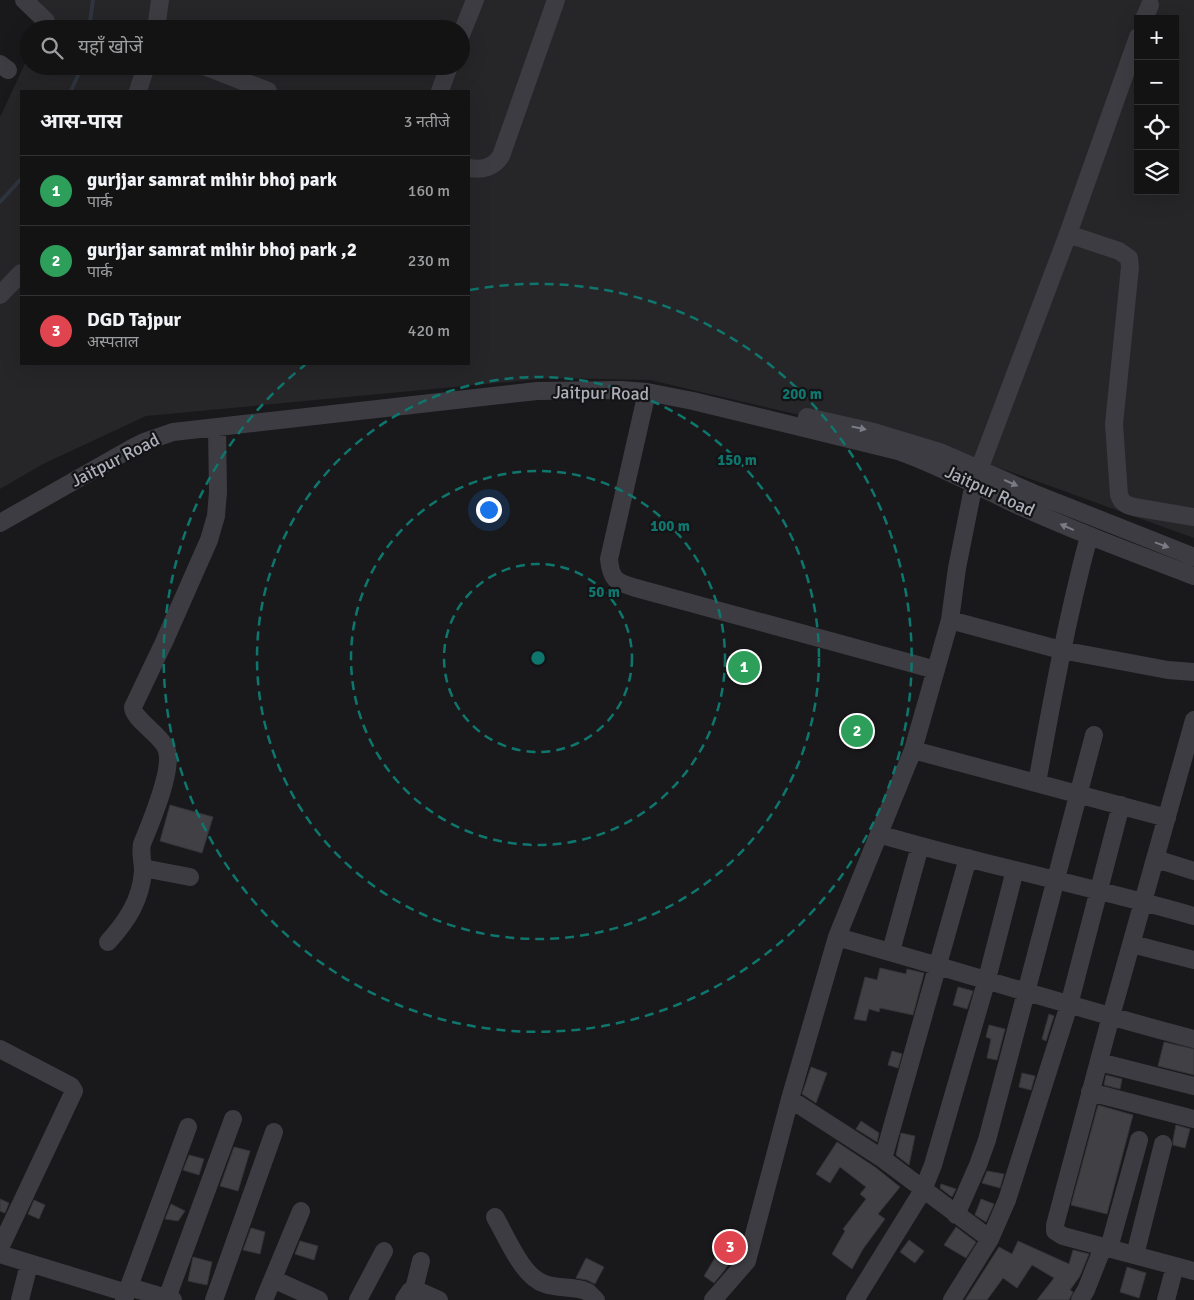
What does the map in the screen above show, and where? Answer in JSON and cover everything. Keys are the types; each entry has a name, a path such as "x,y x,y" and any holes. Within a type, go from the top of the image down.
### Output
{"street":[{"path":"24,0 46,20"},
{"path":"157,20 160,0"},
{"path":"467,20 475,0"},
{"path":"470,168 490,167 502,156 556,0"},
{"path":"713,1300 747,1261 790,1099 837,937 913,750 950,620 957,568 977,476 1068,234 1134,48"},
{"path":"138,90 143,75"},
{"path":"227,75 265,90"},
{"path":"440,90 446,75"},
{"path":"1068,234 1120,251 1129,258 1130,267 1114,424 1119,496 1121,501 1126,505 1134,507 1194,517"},
{"path":"0,294 20,274"},
{"name":"Jaitpur Road","path":"0,514 161,426 549,382 630,381 655,384 874,432 940,452 977,476 1011,502 1089,536 1194,576"},
{"name":"Jaitpur Road","path":"0,523 144,442 173,432 537,392 622,390 647,392 693,401 898,451 1034,493 1194,557"},
{"path":"647,392 609,559 613,578 636,588 936,670"},
{"path":"108,942 128,919 137,902 143,868 140,852 161,797 168,756 167,749 161,740 134,714 133,707 209,540 216,516 218,492 217,427"},
{"path":"1037,783 1061,650 1089,536"},
{"path":"950,620 1061,650 1168,670 1194,672"},
{"path":"1193,730 1166,818 1090,1092 1055,1231 1063,1236 1194,1271"},
{"path":"956,1215 978,1165 986,1140 1057,880 1094,735"},
{"path":"913,750 1166,818"},
{"path":"952,1300 990,1239 1007,1200 1069,1005 1121,805"},
{"path":"879,834 1194,916"},
{"path":"890,951 920,846"},
{"path":"883,1159 936,965 968,858"},
{"path":"1156,859 1194,871"},
{"path":"143,868 190,877"},
{"path":"855,1300 923,1190 933,1165 1015,870"},
{"path":"837,937 986,979 1069,1005 1194,1039"},
{"path":"1132,944 1194,960"},
{"path":"0,1049 71,1086 74,1091 0,1248"},
{"path":"1099,1062 1194,1086"},
{"path":"1090,1092 1194,1119"},
{"path":"790,1099 883,1159 990,1239"},
{"path":"0,1254 126,1293 170,1299 232,1119"},
{"path":"126,1293 188,1127"},
{"path":"214,1300 274,1132"},
{"path":"1080,1300 1106,1248 1139,1140"},
{"path":"1135,1255 1163,1144"},
{"path":"264,1300 301,1211"},
{"path":"495,1217 526,1271 536,1281 560,1293 588,1292 596,1300"},
{"path":"358,1300 384,1251"},
{"path":"420,1261 409,1295 439,1300"},
{"path":"20,1300 29,1264"},
{"path":"1166,1300 1175,1266"},
{"path":"273,1279 320,1300"}],"shaded area":[{"path":"21,0 1194,0 1194,538 953,451 650,380 550,378 146,416 43,464 0,489 0,117 20,74 470,75 470,20 43,20"}],"building":[{"path":"170,805 213,817 202,853 160,841"},
{"path":"880,968 906,974 907,969 924,973 913,1015 880,1008 879,1012 869,1009 866,1021 854,1019 865,977 877,980"},
{"path":"958,987 973,991 967,1009 953,1005"},
{"path":"1049,1014 1054,1016 1046,1041 1042,1039"},
{"path":"989,1025 1005,1029 997,1060 987,1058 991,1039 986,1037"},
{"path":"1164,1042 1194,1049 1194,1075 1158,1066"},
{"path":"892,1051 902,1054 898,1068 888,1065"},
{"path":"811,1067 827,1073 816,1103 802,1094"},
{"path":"1022,1073 1035,1076 1031,1090 1019,1087"},
{"path":"1106,1075 1122,1079 1120,1089 1104,1085"},
{"path":"1098,1105 1133,1115 1107,1214 1071,1205"},
{"path":"861,1121 879,1133 877,1142 856,1129"},
{"path":"1176,1125 1190,1129 1185,1148 1173,1145"},
{"path":"901,1133 915,1136 909,1165 896,1155"},
{"path":"837,1142 875,1167 900,1187 878,1214 885,1219 863,1249 852,1269 832,1254 845,1231 843,1229 866,1199 860,1194 866,1187 840,1167 830,1183 816,1174"},
{"path":"234,1147 250,1151 238,1191 220,1186"},
{"path":"189,1155 204,1159 199,1175 183,1170"},
{"path":"987,1171 1004,1174 1000,1188 982,1183"},
{"path":"941,1184 956,1189 952,1197 940,1188"},
{"path":"0,1199 9,1203 5,1213 0,1211"},
{"path":"981,1199 994,1204 986,1222 975,1215"},
{"path":"34,1200 45,1205 39,1219 28,1214"},
{"path":"171,1204 185,1211 178,1221 165,1219"},
{"path":"956,1227 976,1242 966,1258 944,1245"},
{"path":"251,1228 265,1232 260,1254 243,1250"},
{"path":"727,1238 740,1246 714,1283 704,1276"},
{"path":"909,1240 924,1251 915,1263 900,1252"},
{"path":"300,1241 318,1246 314,1260 295,1254"},
{"path":"1018,1241 1069,1264 1073,1250 1089,1254 1080,1276 1070,1290 1073,1292 1069,1300 1037,1300 1054,1278 1032,1265 1017,1288 1003,1278 987,1300 965,1300 999,1247 1012,1254"},
{"path":"193,1257 212,1262 207,1285 188,1281"},
{"path":"586,1258 604,1267 595,1284 576,1278"},
{"path":"1127,1267 1146,1273 1139,1298 1120,1292"}],"waterway":[{"path":"90,20 93,0"},
{"path":"71,90 78,75"},
{"path":"0,202 20,180"}],"place":[{"name":"gurjjar samrat mihir bhoj park","path":"744,667"},
{"name":"gurjjar samrat mihir bhoj park ,2","path":"857,731"},
{"name":"DGD Tajpur","path":"730,1247"}]}
